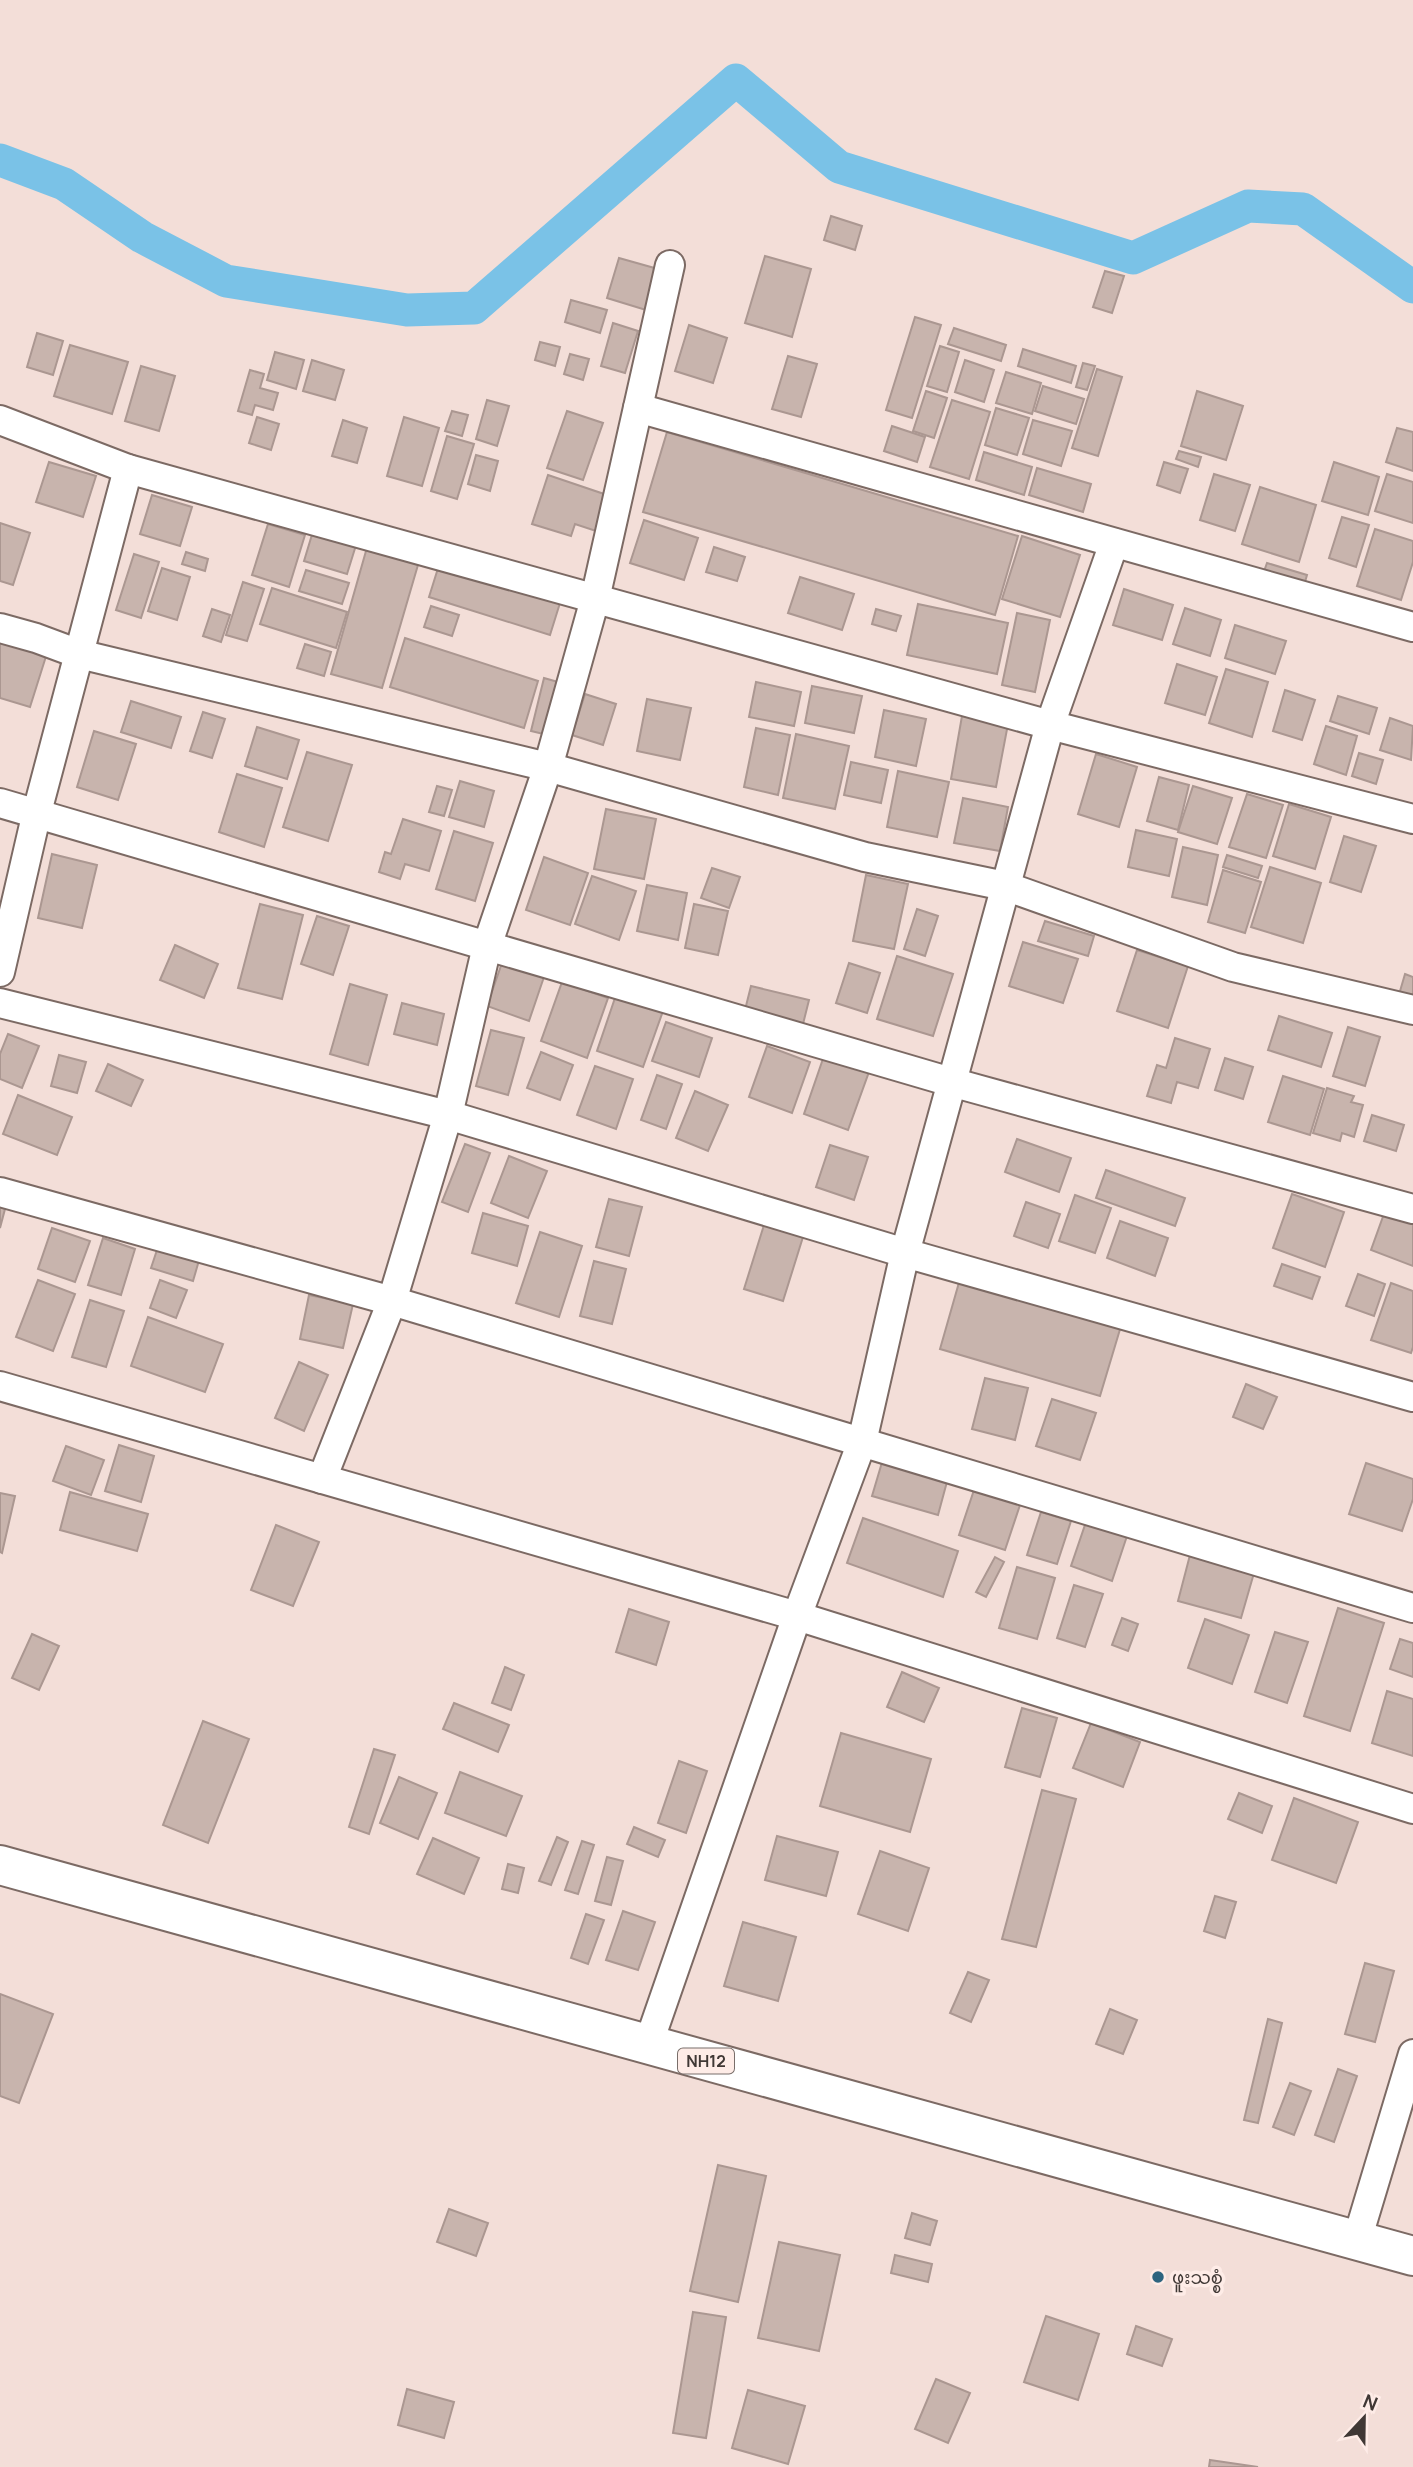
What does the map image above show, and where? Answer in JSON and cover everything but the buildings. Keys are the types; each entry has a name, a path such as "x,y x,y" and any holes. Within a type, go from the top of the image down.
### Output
{"highway":[{"name":"NH12","path":"0,1864 1413,2256"}],"street":[{"path":"322,1479 393,1301 448,1115 487,946 548,766 594,598 670,265"},
{"path":"638,408 1413,627"},
{"path":"0,420 128,469 1050,726 1413,819"},
{"path":"0,972 37,812 128,469"},
{"path":"649,2045 796,1616 862,1442 905,1253 1005,886 1050,726 1114,543"},
{"path":"0,628 79,654 548,766 865,857 1005,886 1233,967 1413,1010"},
{"path":"0,803 951,1082 1413,1209"},
{"path":"0,1003 448,1115 905,1253 1413,1396"},
{"path":"0,1192 393,1301 1413,1608"},
{"path":"0,1386 796,1616 1413,1809"},
{"path":"1357,2240 1413,2054"}],"waterway":[{"path":"0,160 64,184 142,237 226,281 407,310 474,308 736,80 839,167 1133,258 1248,206 1303,209 1413,287"}],"place":[{"name":"ဖူးသစ္စံ","path":"1158,2277"}]}
